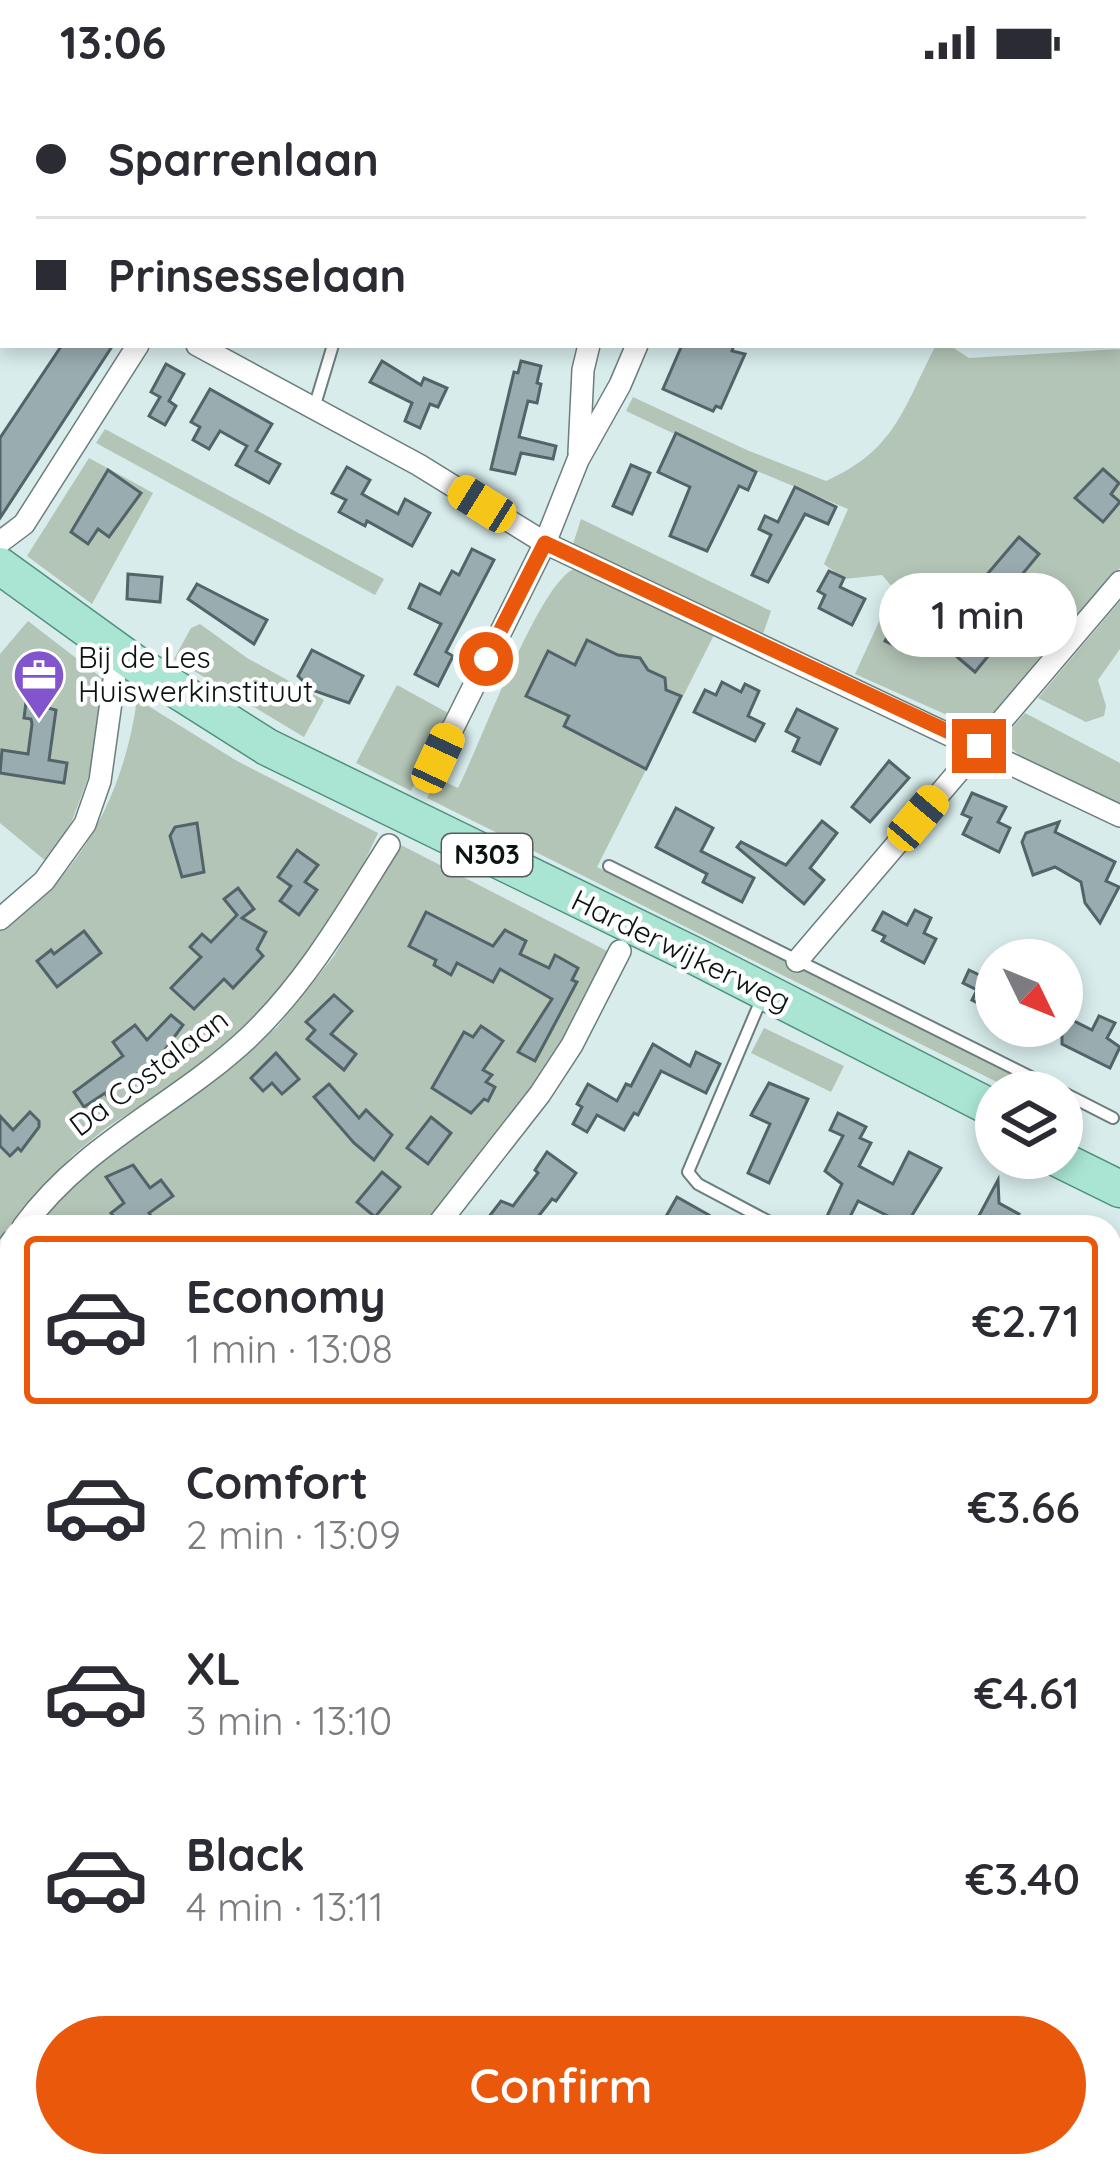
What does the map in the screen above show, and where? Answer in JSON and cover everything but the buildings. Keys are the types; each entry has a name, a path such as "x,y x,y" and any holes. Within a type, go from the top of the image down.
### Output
{"main road":[{"name":"Harderwijkerweg","path":"0,566 133,662 267,747 975,1099"},
{"name":"Harderwijkerweg","path":"0,583 116,666 260,758 975,1116"},
{"path":"1083,1154 1120,1173"},
{"path":"1083,1171 1120,1189"}],"street":[{"path":"0,542 24,524 136,348"},
{"path":"203,348 419,465 545,543 1120,816"},
{"path":"578,460 588,348"},
{"path":"438,758 636,348"},
{"path":"797,962 1120,582"},
{"path":"0,919 44,881 85,824 100,781 116,666"},
{"name":"Da Costalaan","path":"31,1215 86,1157 247,1039 325,948 389,844"},
{"path":"446,1215 550,1078 620,951"}],"lane":[{"path":"314,408 332,348"},
{"name":"Harderwijkerweg","path":"609,866 1019,1071"},
{"name":"Harderwijkerweg","path":"756,1215 698,1184 688,1172 758,1007"},
{"name":"Harderwijkerweg","path":"1083,1103 1113,1118"}],"green space":[{"path":"935,348 954,348 969,358 1120,349 1120,568 983,731 855,674 894,589 882,575 844,579 824,564 848,509 626,411 633,397 826,481 868,456 905,408"},
{"path":"105,429 384,579 375,595 96,443"},
{"path":"89,458 153,493 92,604 27,556"},
{"path":"581,519 771,611 763,634 573,544"},
{"path":"574,569 714,635 597,867 1005,1071 975,1071 427,798 437,778 458,788 527,634 560,581"},
{"path":"1120,601 1120,649 1098,680 1106,706 1104,716 1086,722 1038,698"},
{"path":"28,621 102,678 98,751 72,821 47,862 0,823 0,654"},
{"path":"200,624 247,658 324,700 304,737 174,659 191,628"},
{"path":"397,685 450,714 411,791 356,763"},
{"path":"137,699 237,761 378,833 357,878 303,961 260,1012 201,1066 73,1155 21,1215 0,1215 0,929 53,886 75,859 109,800"},
{"path":"1025,713 1120,763 1120,805 1019,755 1002,740"},
{"path":"399,844 611,953 565,1044 436,1215 45,1215 89,1165 198,1091 277,1027 334,956"},
{"path":"764,1028 844,1066 831,1092 751,1053"}],"place":[{"name":"Bij de Les Huiswerkinstituut","path":"39,721"}],"route":[{"path":"486,659 545,543 979,746"}]}
